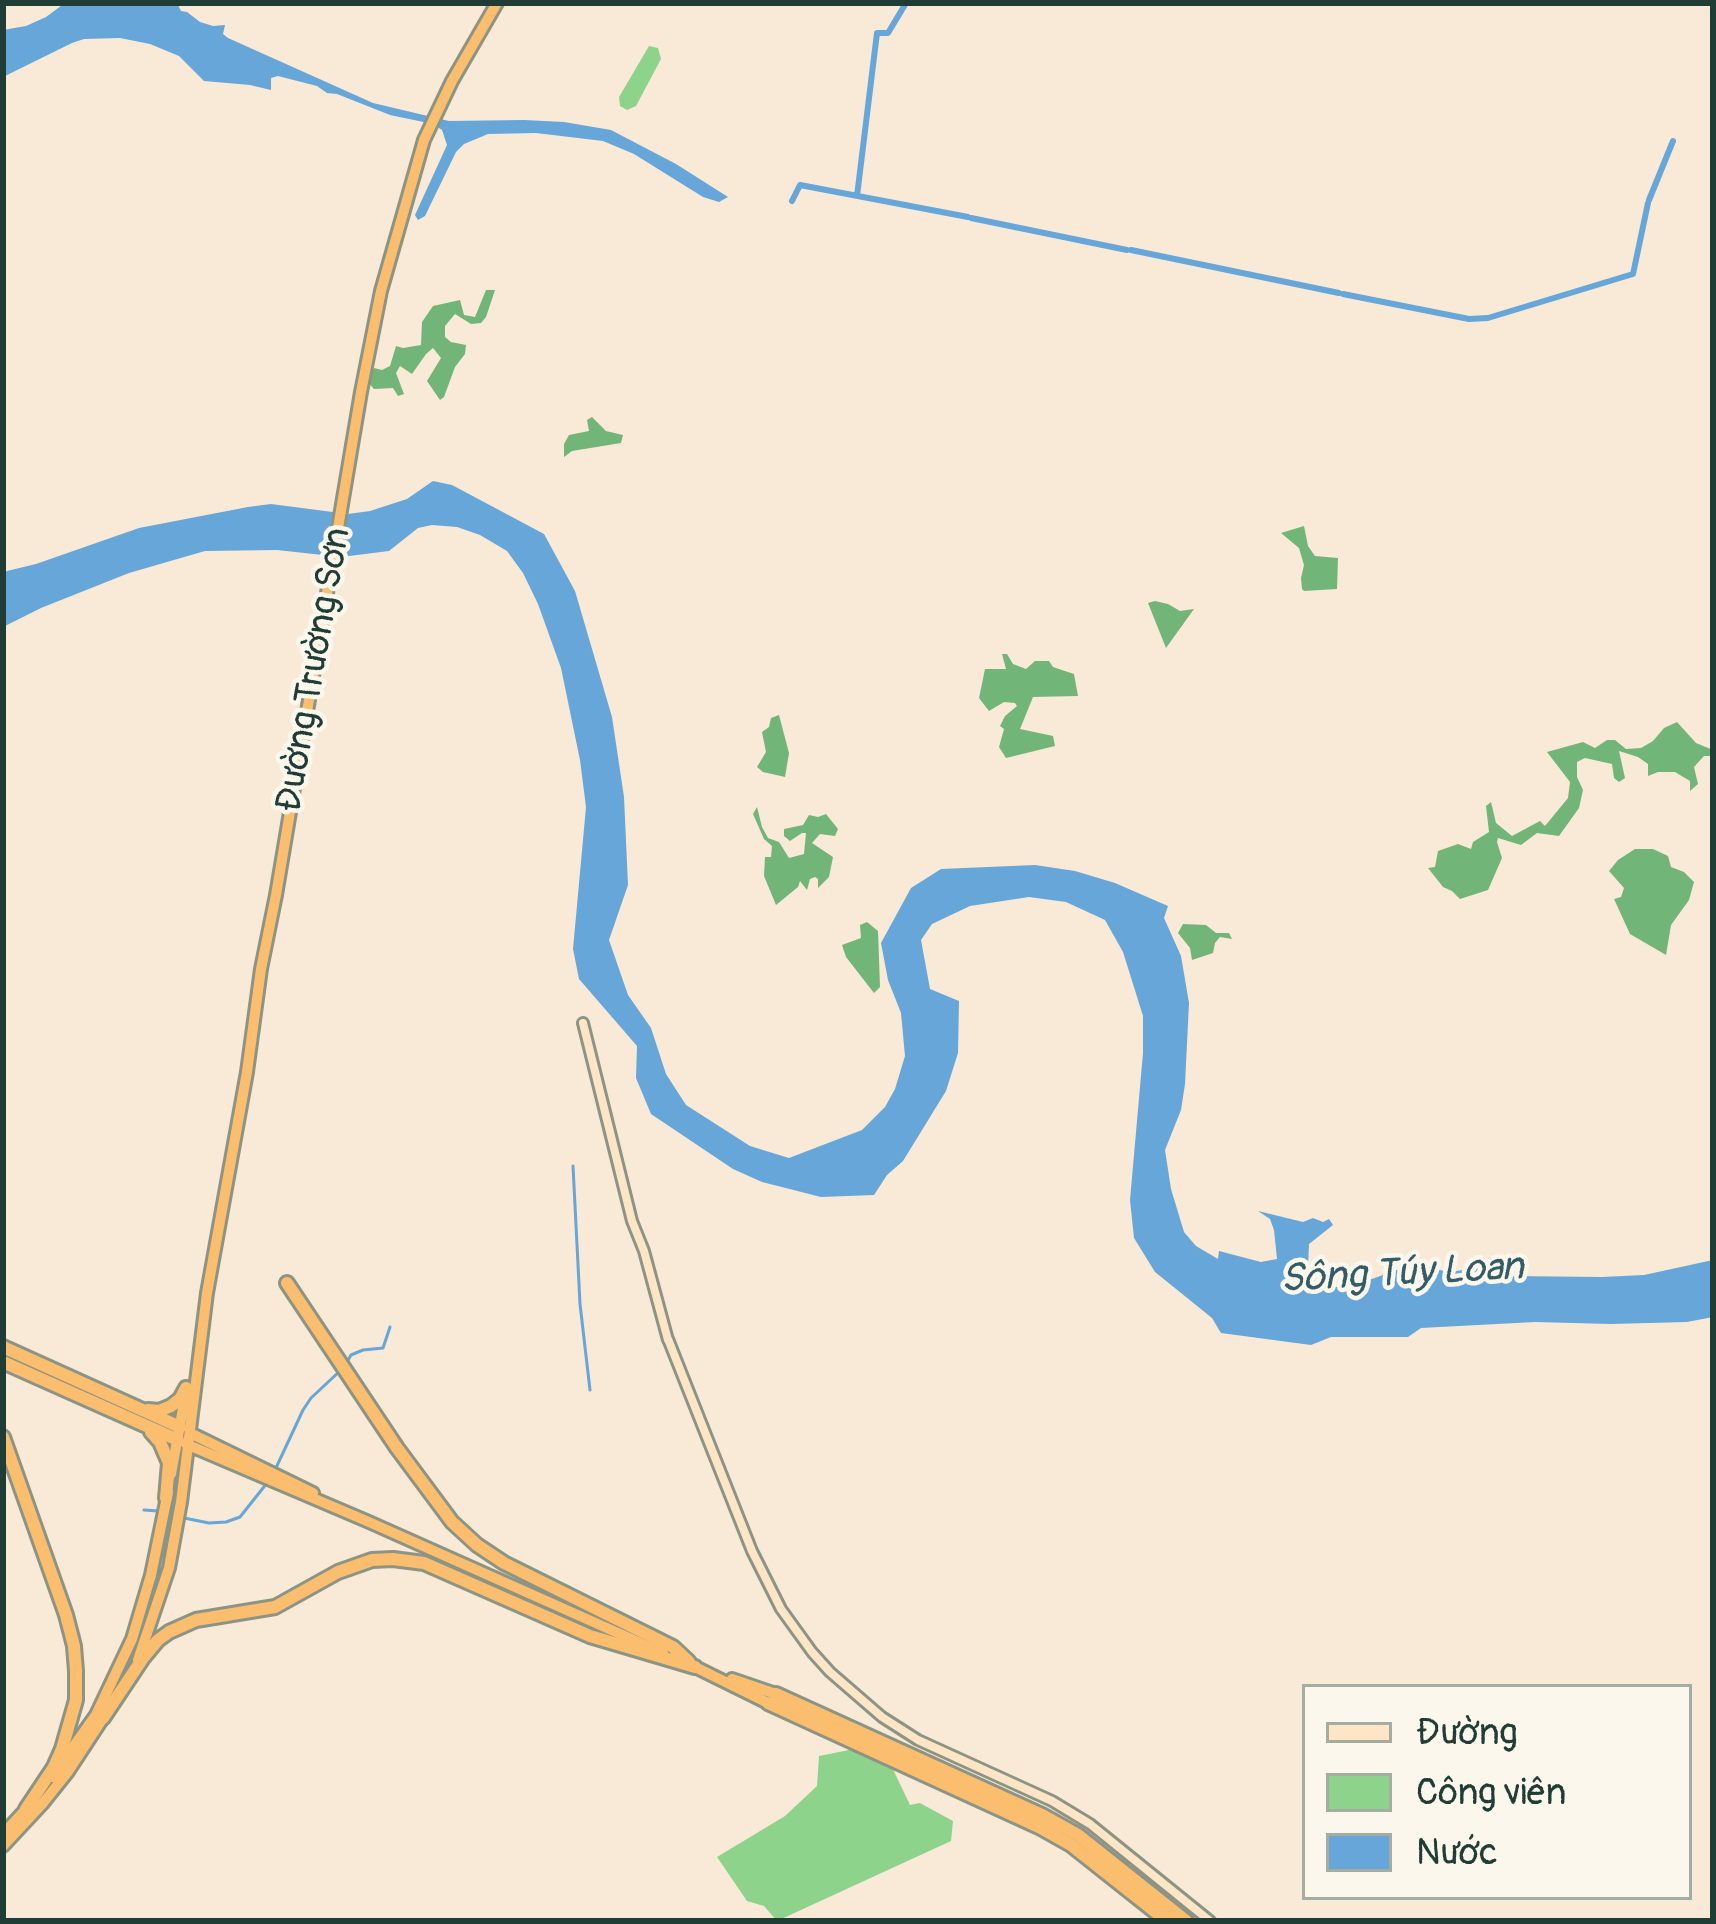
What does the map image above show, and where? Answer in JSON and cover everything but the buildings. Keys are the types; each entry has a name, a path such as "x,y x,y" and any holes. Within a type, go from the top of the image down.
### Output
{"highway":[{"name":"Đường Trường Sơn","path":"3,1846 44,1803 104,1718 143,1650 158,1608 173,1544 191,1390 257,991 381,291 424,140 497,3"},
{"path":"288,1285 440,1508 477,1545 673,1647 695,1667"},
{"path":"3,1347 280,1482 1044,1816 1078,1835 1186,1921"},
{"path":"3,1362 116,1405 150,1411 159,1411 191,1390 203,1430 263,1473"},
{"path":"116,1405 160,1442 169,1462 166,1498"},
{"name":"Đường Trường Sơn","path":"3,1834 86,1730 118,1670 142,1606 184,1437"},
{"path":"184,1437 246,1461"},
{"path":"3,1438 67,1615 76,1671 76,1700 62,1749 26,1809"},
{"path":"104,1718 143,1658 170,1632 196,1620 275,1607 373,1560 408,1560 439,1568 590,1636 695,1667"},
{"path":"772,1699 1039,1827 1071,1845 1167,1921"}],"main road":[{"path":"584,1023 632,1221 677,1363"},
{"path":"668,1340 752,1551 781,1609 830,1672 881,1717 918,1740 1052,1801 1090,1824 1210,1921"}],"green space":[{"path":"649,46 658,48 661,59 636,106 627,110 620,106 619,97"},
{"path":"486,290 495,290 481,323 471,324 455,314 445,326 445,337 466,345 444,397 440,400 427,381 441,358 433,348 412,374 400,366 396,373 404,394 398,396 393,388 374,389 367,381 374,368 390,366 396,346 421,345 422,322 433,306 460,300 464,315 475,317"},
{"path":"592,417 606,431 623,435 621,443 572,451 564,457 569,435 589,431 587,420"},
{"path":"1304,526 1315,556 1338,558 1337,589 1302,589 1304,565 1299,548 1281,533"},
{"path":"1155,601 1180,611 1194,609 1166,648 1148,603"},
{"path":"1002,654 1026,669 1035,661 1049,661 1074,674 1078,696 1033,697 1020,729 1053,736 1055,746 1006,758 999,747 1004,729 1000,726 1017,706 1004,702 989,711 979,698 985,669 1006,669"},
{"path":"779,715 789,753 785,777 757,767 766,752 762,732"},
{"path":"1677,722 1696,743 1713,750 1713,756 1704,756 1694,767 1698,784 1690,791 1690,781 1675,772 1648,776 1648,764 1619,751 1625,778 1619,782 1612,764 1585,758 1577,762 1583,790 1579,808 1559,836 1537,833 1521,845 1498,838 1502,858 1488,890 1460,899 1428,868 1435,867 1438,851 1458,844 1471,849 1473,842 1489,832 1486,806 1491,802 1496,823 1512,836 1540,821 1545,826 1568,798 1570,782 1547,752 1583,742 1595,748 1607,740 1626,749 1641,748"},
{"path":"757,807 768,838 779,842 789,858 804,854 806,833 790,841 784,829 803,825 809,815 826,814 838,829 835,836 820,834 812,843 833,857 829,877 818,888 815,877 807,890 800,881 776,905 764,876 765,857 771,857 772,846 753,814"},
{"path":"1635,849 1653,849 1668,856 1671,867 1694,882 1689,900 1671,925 1666,955 1630,934 1614,899 1621,897 1624,888 1609,871"},
{"path":"867,922 878,931 880,987 874,993 842,945 861,938 860,925"},
{"path":"1183,924 1206,925 1216,933 1229,933 1232,939 1220,937 1213,953 1192,960 1190,948 1178,933"},
{"path":"859,1748 889,1761 910,1805 920,1803 953,1821 951,1841 777,1921 764,1906 747,1901 717,1857 785,1816 817,1786 819,1756"}],"water":[{"path":"65,3 177,3 181,11 200,22 225,25 223,34 228,38 373,103 449,121 564,122 611,130 728,197 719,202 703,197 634,154 603,141 536,133 488,134 456,152 425,216 418,220 415,215 447,145 442,130 433,124 390,115 278,76 271,78 271,90 204,81 179,56 120,38 72,43 3,77 3,30 26,26"},
{"name":"Sông Túy Loan","path":"433,481 452,485 544,534 575,591 612,717 624,797 628,885 609,940 628,995 651,1028 666,1074 686,1105 750,1146 789,1158 862,1130 885,1107 905,1056 901,1013 881,943 911,888 941,869 1035,865 1075,871 1168,906 1164,918 1181,956 1189,1003 1181,1110 1165,1150 1184,1232 1196,1246 1218,1259 1219,1251 1261,1262 1277,1259 1270,1219 1258,1211 1303,1222 1329,1219 1333,1225 1309,1244 1308,1267 1318,1287 1332,1288 1413,1264 1449,1272 1478,1268 1508,1276 1602,1277 1644,1275 1713,1260 1713,1317 1687,1322 1421,1328 1408,1337 1331,1337 1311,1345 1221,1333 1212,1318 1155,1272 1134,1238 1130,1200 1143,1016 1123,952 1105,920 1066,902 1029,897 970,906 932,924 921,940 930,989 959,1001 958,1053 946,1091 903,1161 874,1195 821,1197 733,1169 651,1114 636,1078 637,1046 579,979 573,949 586,807 561,668 523,573 507,551 480,535 432,525 418,528 389,551 341,557 277,550 205,551 129,573 3,627 3,573 7,571 139,528 248,507 271,504 348,514 370,511 407,499"}],"waterway":[{"path":"857,196 877,33 888,33 906,3"},
{"path":"1649,200 1673,141"},
{"path":"792,201 800,185 968,217"},
{"path":"1343,294 1469,319 1488,318 1633,274 1648,203"},
{"path":"971,218 1127,250"},
{"path":"1131,250 1339,293"},
{"path":"573,1166 590,1390"},
{"path":"347,1362 363,1350 383,1348 390,1327"},
{"path":"275,1470 303,1410 341,1370"},
{"path":"184,1518 209,1523 240,1517 267,1483"},
{"path":"144,1510 158,1511"}]}
